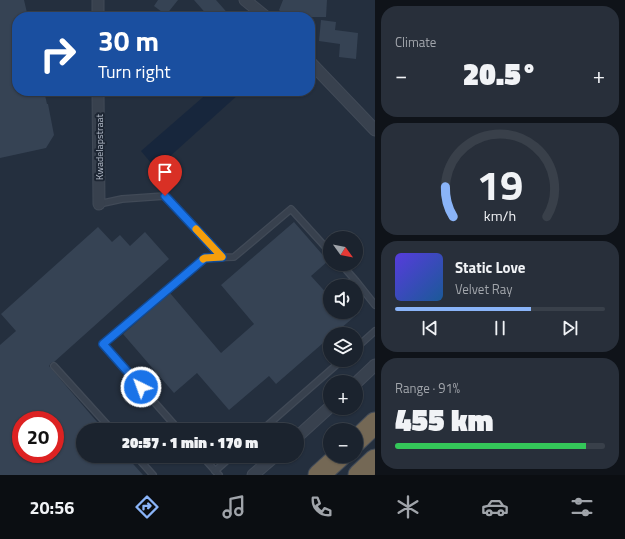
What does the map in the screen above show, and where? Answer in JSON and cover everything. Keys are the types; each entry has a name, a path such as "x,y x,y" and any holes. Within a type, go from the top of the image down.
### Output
{"highway":[{"path":"363,434 375,423"},
{"path":"359,475 375,460"},
{"path":"319,475 332,463"}],"street":[{"path":"98,0 98,12"},
{"path":"245,0 260,12"},
{"path":"315,67 375,130"},
{"name":"Kwadelapstraat","path":"98,96 99,204"},
{"path":"363,376 375,365"},
{"path":"304,430 323,413"},
{"path":"253,475 267,463"}],"lane":[{"path":"99,204 122,199 165,196 222,257"},
{"path":"173,423 103,344 205,258 234,257 291,209 323,244"},
{"path":"347,271 375,305"},
{"path":"363,342 375,332"},
{"path":"54,366 106,423"},
{"path":"270,423 334,367"},
{"path":"142,463 153,475"},
{"path":"208,463 217,473 226,463"}],"water":[{"path":"204,96 237,96 156,169 141,151"}],"building":[{"path":"0,0 24,0 27,12 12,12 12,96 45,96 54,135 46,148 0,158"},
{"path":"158,0 178,0 168,12 162,12 154,6"},
{"path":"194,0 216,0 227,12 205,12"},
{"path":"283,0 327,0 326,17 315,17 315,12 281,12 279,10"},
{"path":"321,20 336,22 335,30 358,33 356,59 339,57 340,44 319,41"},
{"path":"294,222 323,255 323,265 311,276 323,289 323,319 352,319 342,327 323,327 323,343 276,384 269,376 229,410 197,373 174,393 123,334 170,293 221,353 254,324 221,285"},
{"path":"98,227 112,242 120,235 130,246 145,232 169,259 49,366 98,423 76,423 76,463 132,463 143,475 0,475 0,345 16,331 1,314"}],"slow traffic":[{"path":"196,229 222,257 203,259"}],"route":[{"path":"141,387 103,344 205,258 222,257 165,196"}]}
